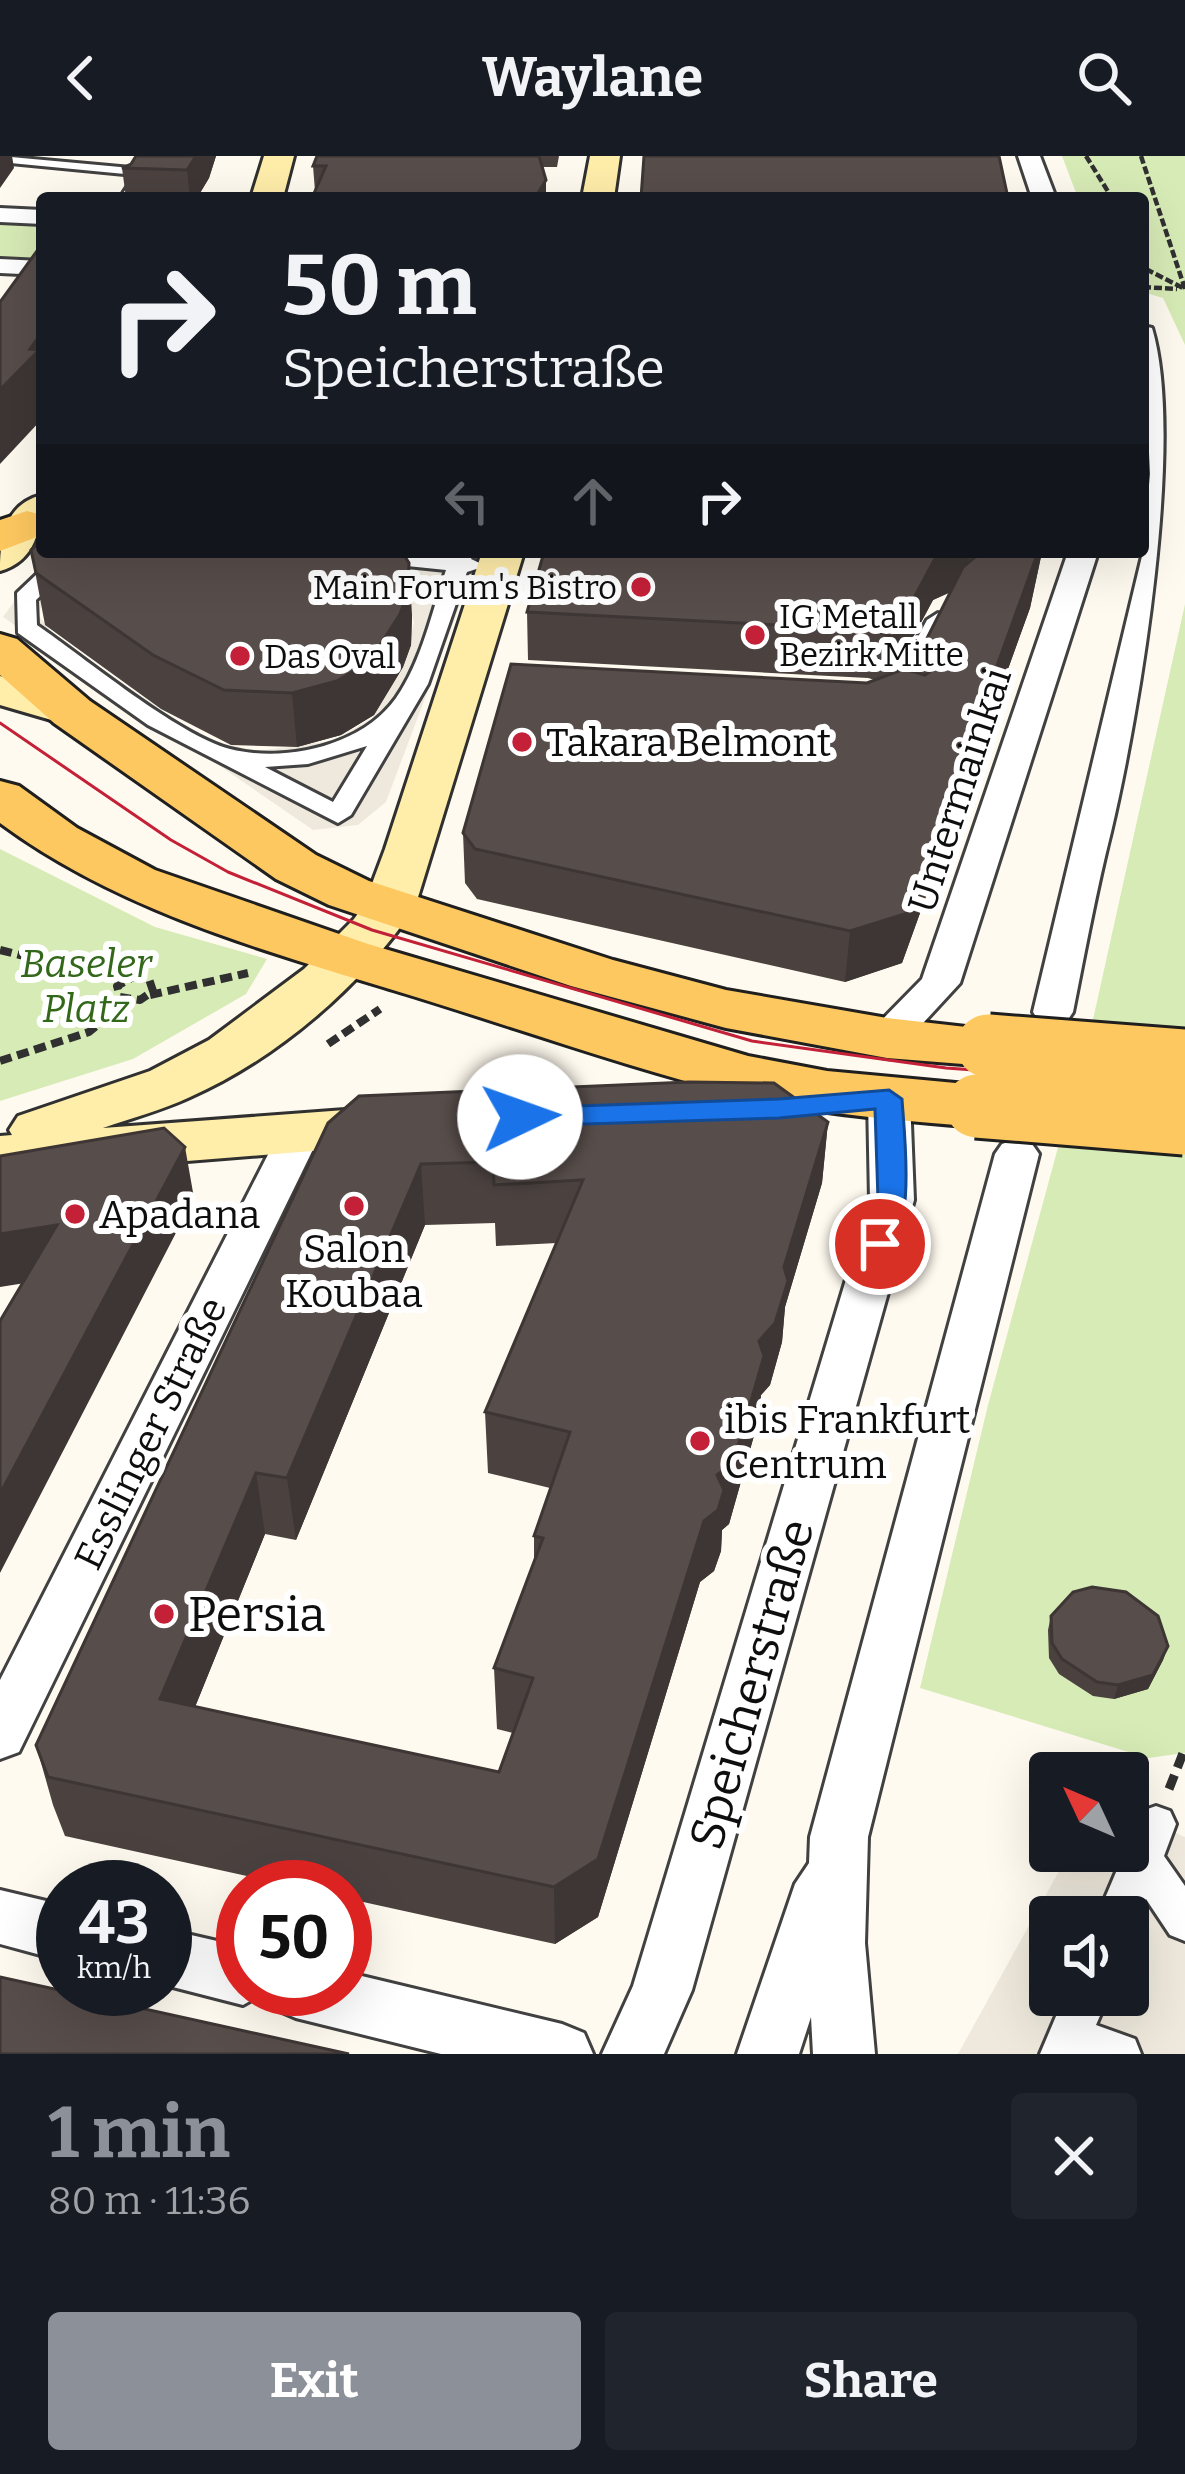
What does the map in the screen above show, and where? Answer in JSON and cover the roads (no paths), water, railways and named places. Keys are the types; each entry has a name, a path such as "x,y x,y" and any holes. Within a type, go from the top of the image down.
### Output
{"main road":[{"path":"269,192 279,156"},
{"path":"599,192 605,156"},
{"path":"0,1142 170,1084 229,1053 347,957 388,907 475,558"},
{"path":"0,649 72,712 296,867 388,907 592,973 725,1009 887,1038 982,1076 1185,1123"},
{"path":"0,690 72,712"},
{"path":"0,797 58,840 135,882 347,957 744,1076 889,1099"},
{"path":"663,1109 779,1108 889,1099 982,1076 1185,1061"},
{"path":"0,1156 444,1122"}],"street":[{"path":"1028,156 1042,192"},
{"path":"0,215 36,217"},
{"path":"0,266 36,268"},
{"path":"1053,1012 1074,905 1159,562 1166,470 1161,372 1149,342"},
{"path":"32,555 26,628 105,687 211,750 338,815 406,704 475,558"},
{"name":"Untermainkai","path":"887,1038 940,983 1081,558"},
{"path":"863,720 906,708 868,689 907,678 945,607 963,596"},
{"path":"211,750 265,761 314,758 370,733 406,704"},
{"name":"Speicherstraße","path":"633,2054 662,1990 892,1200 889,1099"},
{"name":"Esslinger Straße","path":"0,1736 301,1131"},
{"path":"768,2054 839,1838 1017,1154"},
{"path":"839,1838 835,1943 844,2054"},
{"path":"1127,1896 1149,1841 1185,1921"},
{"path":"0,1917 36,1926"},
{"path":"372,2008 562,2054"},
{"path":"1078,2016 1066,2046 1119,2054"}],"lane":[{"path":"0,159 142,172 130,192"}],"tram line":[{"path":"0,723 171,840 228,872 372,930 752,1041 946,1068 1185,1085"}],"place":[{"name":"Main Forum's Bistro","path":"641,587"},
{"name":"IG Metall Bezirk Mitte","path":"755,635"},
{"name":"Das Oval","path":"240,656"},
{"name":"Takara Belmont","path":"522,742"},
{"name":"Salon Koubaa","path":"354,1206"},
{"name":"Apadana","path":"75,1214"},
{"name":"ibis Frankfurt Centrum","path":"700,1441"},
{"name":"Persia","path":"164,1614"}],"park label":[{"name":"Baseler Platz","path":"86,986"}]}
